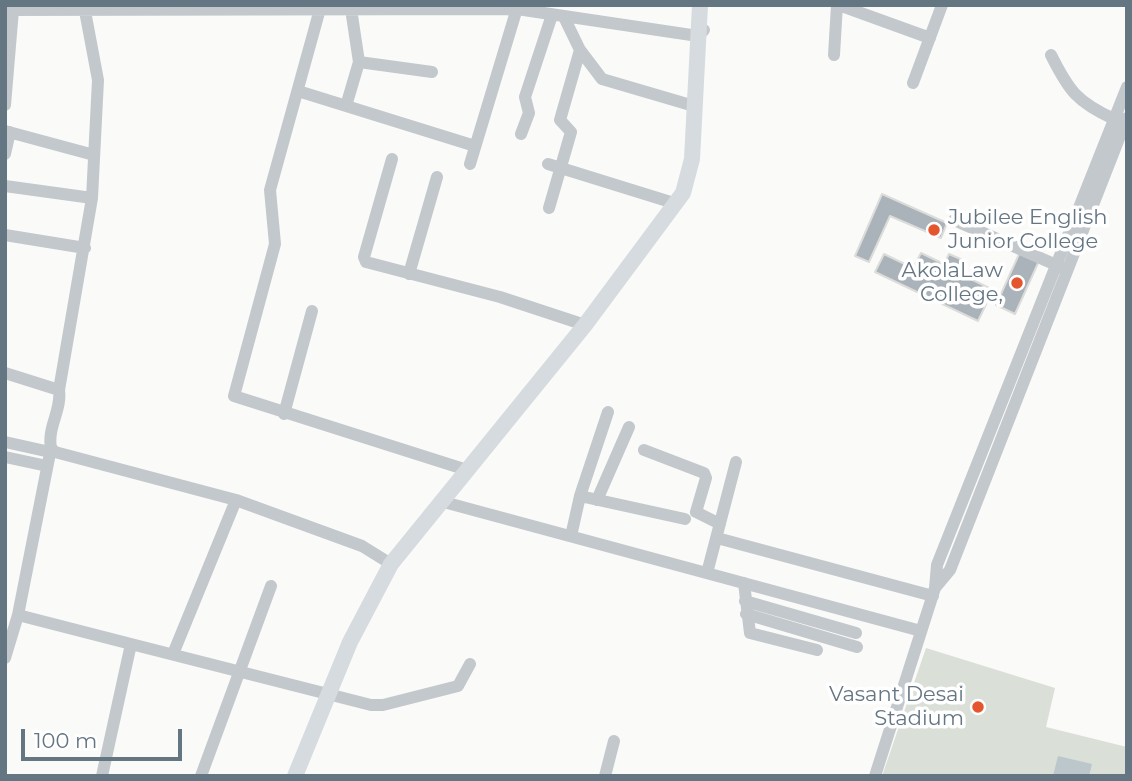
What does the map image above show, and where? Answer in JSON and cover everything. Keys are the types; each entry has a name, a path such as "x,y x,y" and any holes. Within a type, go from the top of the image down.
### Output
{"main road":[{"path":"295,776 328,692 391,564 585,325 677,204 689,180 700,5"}],"street":[{"path":"589,20 590,5"},
{"path":"5,105 9,10 518,7 558,16 698,31 704,30 706,5"},
{"path":"834,55 838,5 930,38"},
{"path":"913,83 942,5"},
{"path":"470,164 518,7"},
{"path":"312,8 298,91 270,190 275,244 233,391 237,399 467,470"},
{"path":"346,106 359,62 351,9"},
{"path":"5,658 18,615 50,450 50,429 60,398 58,390 92,198 98,80 85,11"},
{"path":"558,16 596,73 608,83 694,106"},
{"path":"521,134 528,113 525,97 558,16"},
{"path":"549,208 554,166 571,132 560,120 580,50"},
{"path":"1051,55 1072,93 1082,103 1120,119"},
{"path":"359,62 432,72"},
{"path":"875,776 934,592 937,565 981,470 1063,268 1120,119 1127,87"},
{"path":"298,91 475,146"},
{"path":"5,154 8,131 94,155"},
{"path":"392,159 365,260 372,265 500,298 585,325"},
{"path":"554,166 677,204"},
{"path":"409,274 436,177"},
{"path":"5,186 92,198"},
{"path":"954,220 1063,268"},
{"path":"5,235 85,248"},
{"path":"284,414 313,311"},
{"path":"5,373 58,390"},
{"path":"571,536 580,496 608,412"},
{"path":"597,500 629,427"},
{"path":"5,442 50,450 236,500 362,546 391,564"},
{"path":"644,450 704,473 706,478 696,512 720,524"},
{"path":"5,457 47,466"},
{"path":"708,573 736,462"},
{"path":"580,496 685,519"},
{"path":"173,654 236,500"},
{"path":"440,501 921,631"},
{"path":"717,538 934,592"},
{"path":"744,583 750,633 817,650"},
{"path":"201,776 271,586"},
{"path":"745,601 856,633"},
{"path":"746,614 857,647"},
{"path":"18,615 383,705 458,686 470,664"},
{"path":"102,776 131,644"},
{"path":"605,776 614,741"}],"shaded area":[{"name":"Vasant Desai Stadium","path":"926,648 1055,688 1046,727 1127,747 1127,776 882,776"},
{"path":"1058,756 1092,764 1089,776 1053,776"}],"building":[{"name":"Jubilee English Junior College","path":"882,194 947,223 941,238 890,216 869,262 855,256"},
{"name":"AkolaLaw College,","path":"1020,252 1039,261 1015,314 996,305"},
{"path":"921,253 944,264 949,254 965,261 959,273 993,290 978,321 875,272 884,254 913,268"}],"place":[{"name":"Jubilee English Junior College","path":"934,230"},
{"name":"AkolaLaw College,","path":"1017,283"},
{"name":"Vasant Desai Stadium","path":"978,707"}]}
